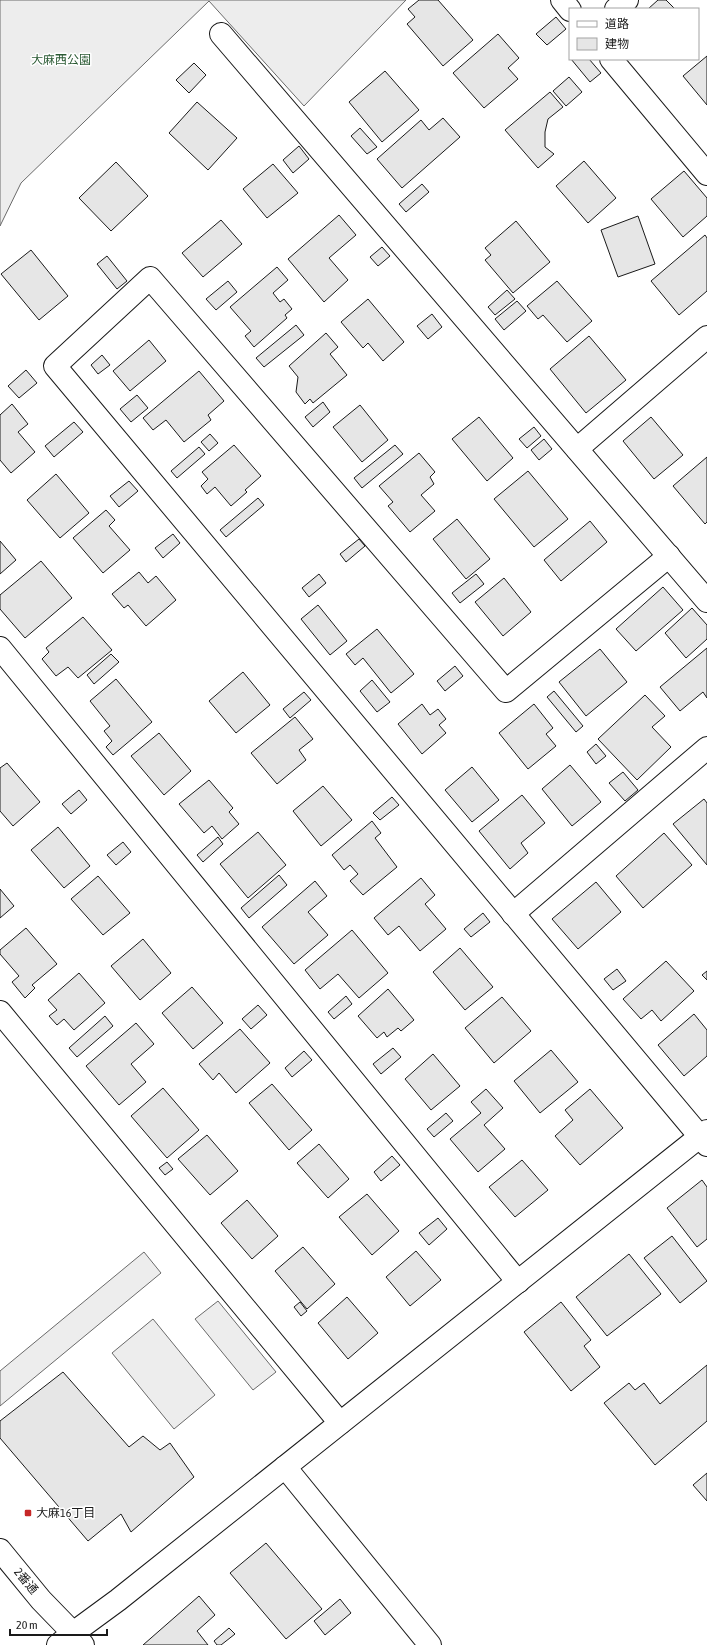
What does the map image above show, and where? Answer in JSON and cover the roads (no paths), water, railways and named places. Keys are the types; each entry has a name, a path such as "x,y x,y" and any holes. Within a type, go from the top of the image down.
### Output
{"street":[{"path":"562,0 569,9"},
{"path":"617,8 627,0"},
{"path":"222,34 707,601"},
{"path":"612,60 707,174"},
{"path":"71,1641 118,1600 340,1423 518,1282 705,1138 513,914 55,366 150,278 506,691 669,556"},
{"path":"577,449 707,336"},
{"path":"0,648 518,1282"},
{"path":"513,914 707,748"},
{"path":"0,1012 340,1423"},
{"path":"285,1467 430,1645"},
{"name":"2番通","path":"0,1550 41,1600 71,1641"}],"place":[{"name":"大麻16丁目","path":"28,1513"}],"park label":[{"name":"大麻西公園","path":"61,60"}]}
